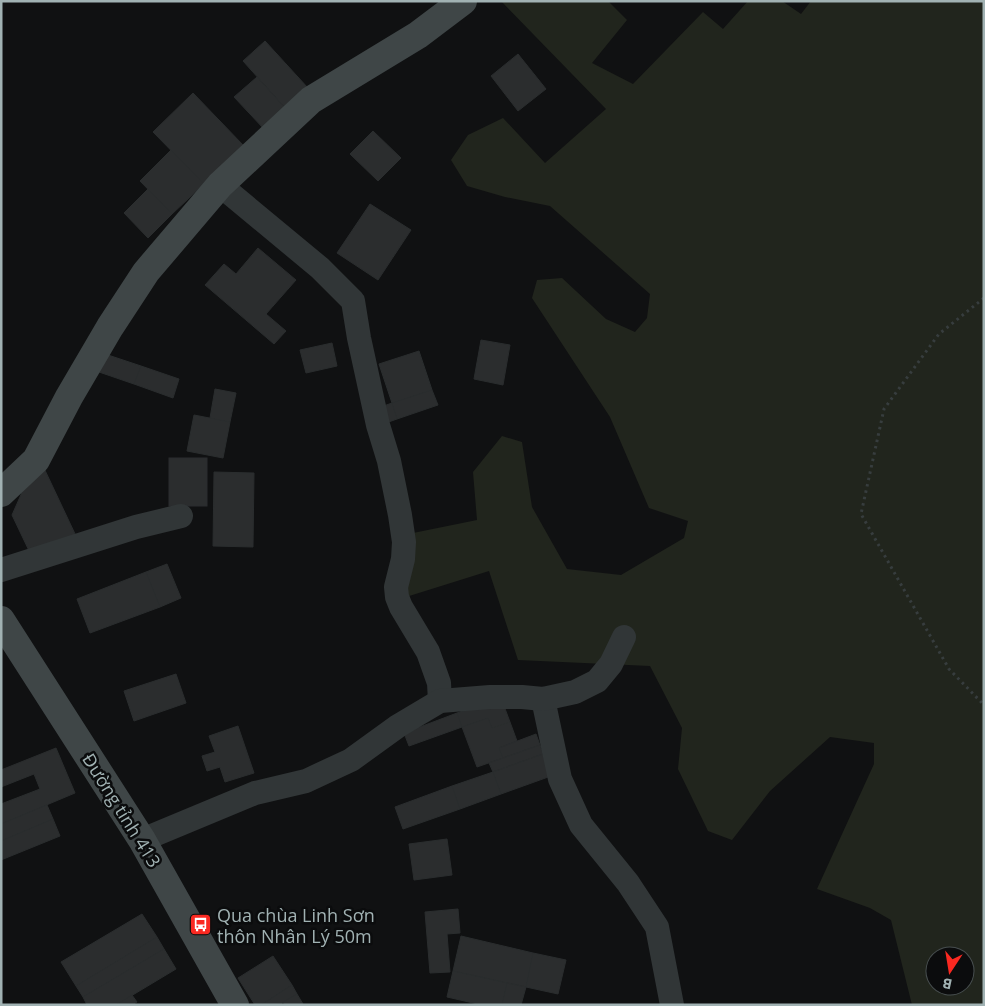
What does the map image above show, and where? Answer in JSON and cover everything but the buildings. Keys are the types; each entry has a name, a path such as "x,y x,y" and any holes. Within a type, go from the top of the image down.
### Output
{"street":[{"path":"1,493 36,460 68,397 105,334 146,272 220,185 311,100 418,35 463,1"},
{"path":"220,185 320,268 352,301 358,338 378,426 389,461 400,515 404,542 403,560 396,587 397,598 400,608 428,652 439,683 440,701"},
{"path":"1,570 136,527 180,516"},
{"name":"Đường tỉnh 413","path":"1,620 142,840 235,1005"},
{"path":"142,840 255,793 306,781 351,760 398,726 440,701 490,697 542,699 575,692 597,681 611,664 624,637"},
{"path":"542,699 560,779 581,825 628,883 657,928 672,1005"}],"path":[{"path":"984,298 939,334 884,409 861,514 949,668 984,705"}],"shaded area":[{"path":"501,1 608,1 627,20 592,63 633,84 703,12 723,29 748,1 782,1 801,14 811,1 984,1 984,1005 912,1005 891,920 870,908 817,889 874,764 874,743 830,737 770,791 732,840 708,831 678,769 682,728 650,666 518,660 489,571 406,597 413,533 477,520 473,472 502,436 522,442 532,507 567,569 621,575 684,538 688,521 649,508 610,417 532,298 537,280 562,278 606,319 635,332 647,318 650,294 550,206 505,197 467,186 451,160 468,135 503,118 545,163 606,109"}],"place":[{"name":"Qua chùa Linh Sơn thôn Nhân Lý 50m","path":"201,925"}]}
